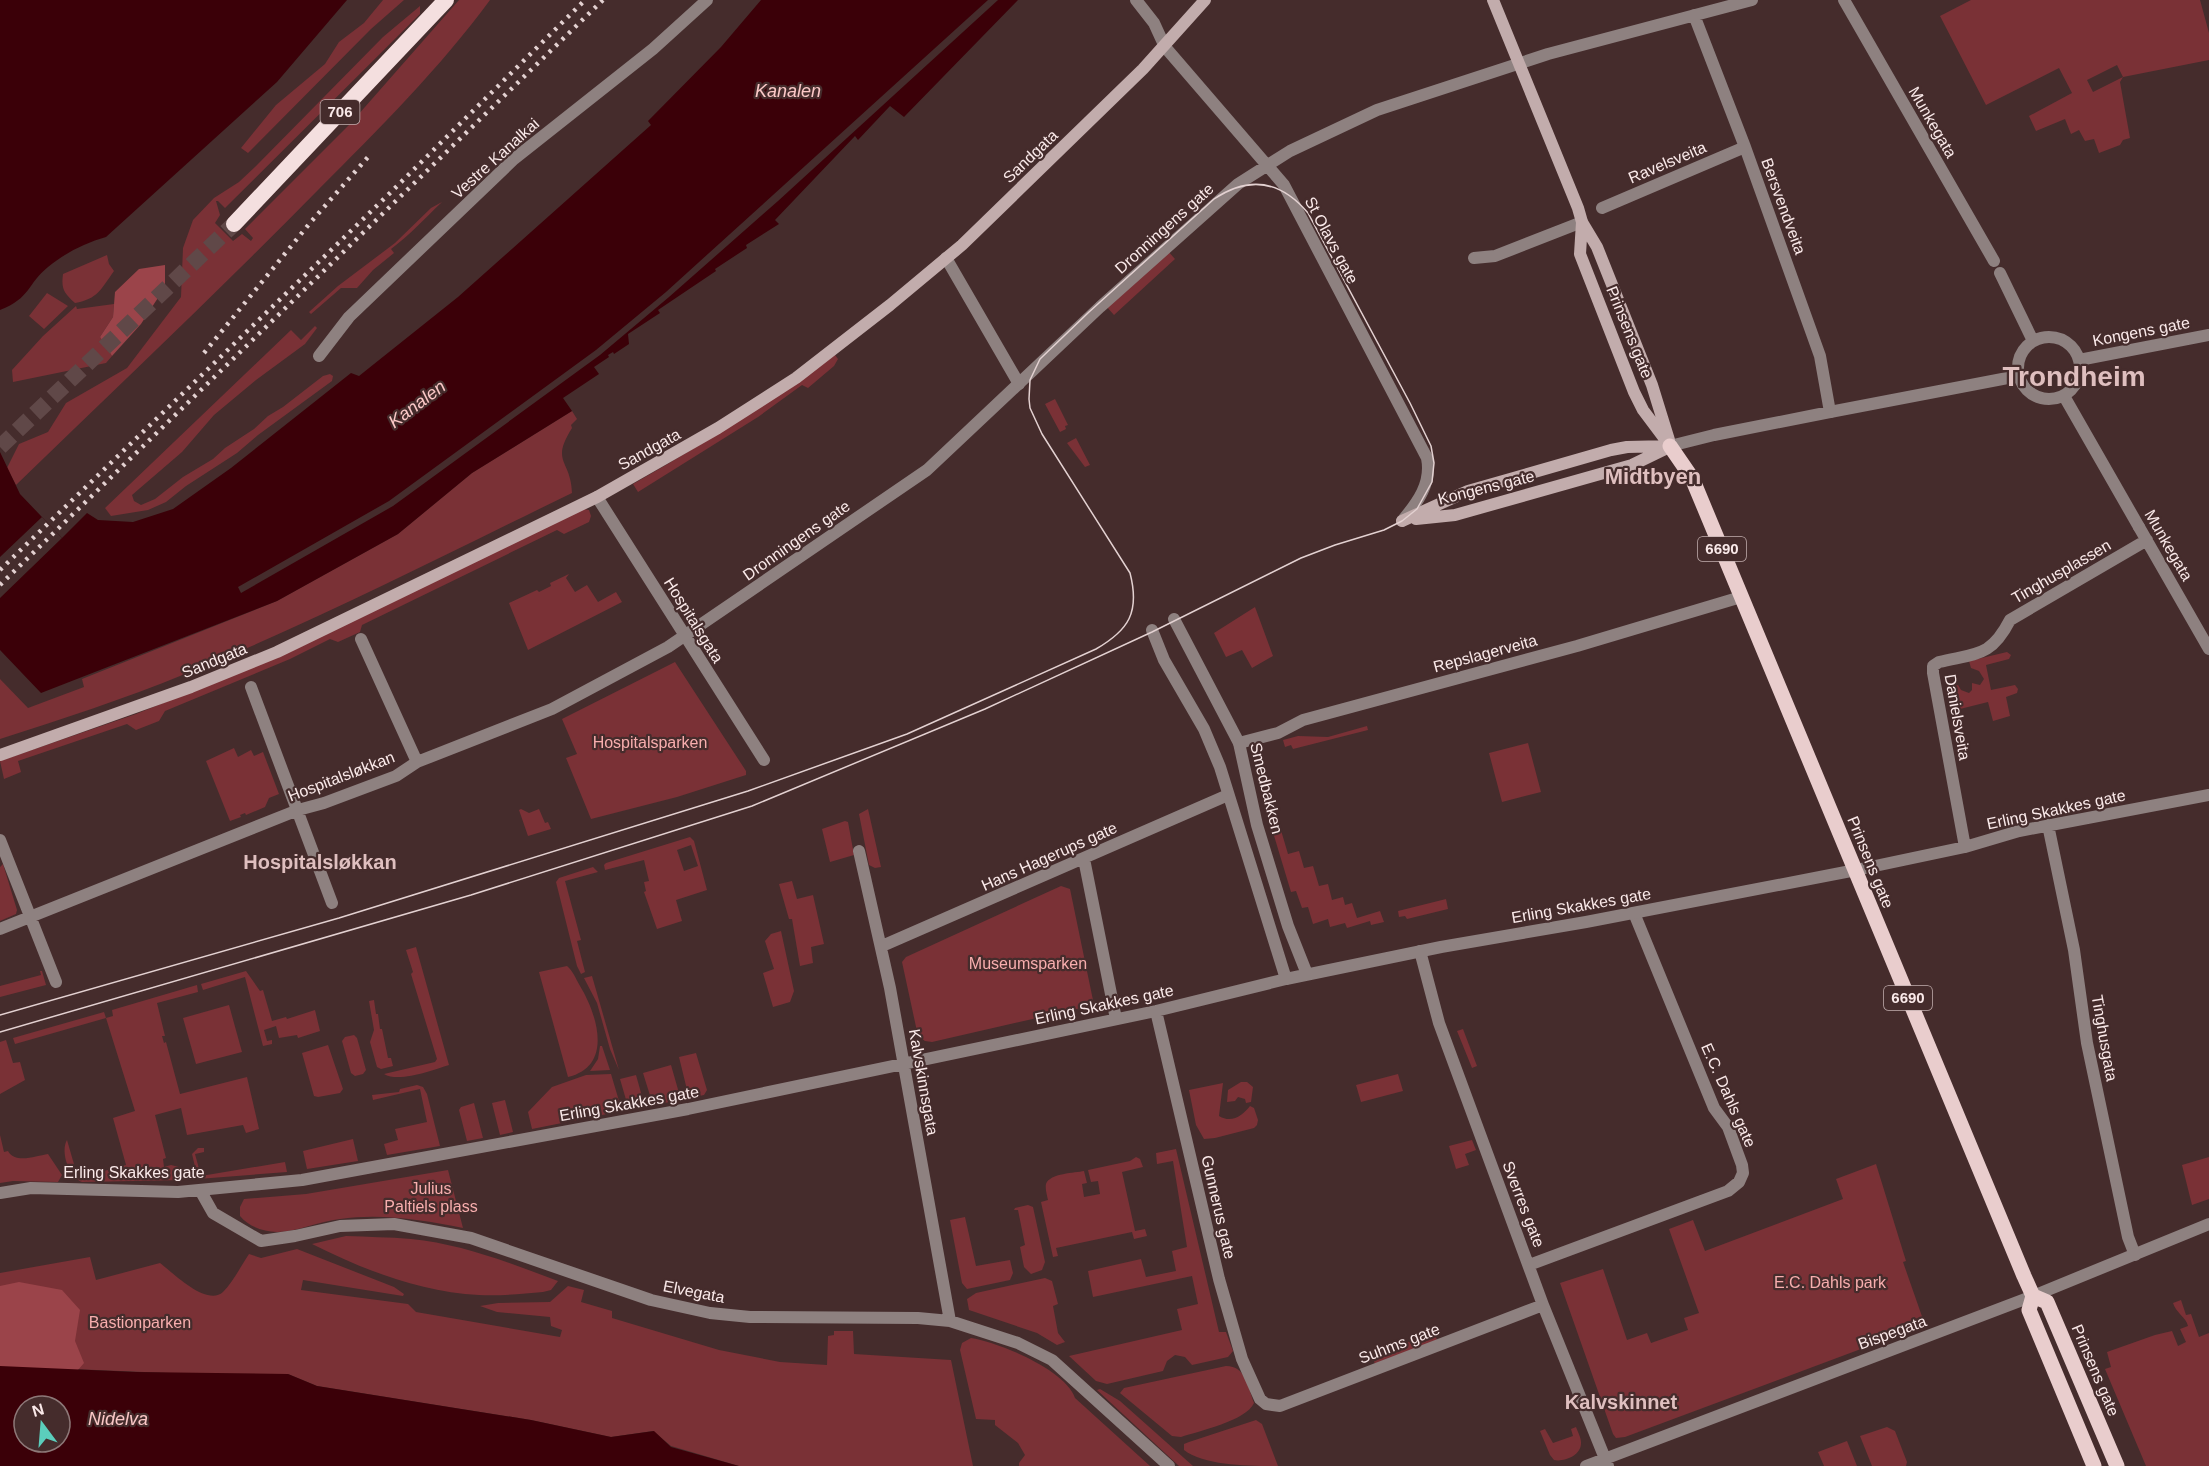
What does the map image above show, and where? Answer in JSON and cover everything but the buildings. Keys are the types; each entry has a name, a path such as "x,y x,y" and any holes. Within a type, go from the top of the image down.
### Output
{"highway":[{"name":"706","path":"234,224 446,0"}],"main road":[{"name":"Sandgata","path":"0,755 137,707 277,652 597,497 700,439 795,378 874,318 946,258 1165,47 1205,0"},
{"name":"Prinsens gate","path":"1493,0 1582,222 1597,247 1652,385 1670,446"},
{"name":"Prinsens gate","path":"1582,222 1580,254 1643,410 1692,478 2033,1296 2029,1310 2094,1466"},
{"name":"Kongens gate","path":"1402,521 1468,491 1611,450 1627,447 1670,446"},
{"name":"Kongens gate","path":"1402,521 1455,515 1632,465 1670,446"},
{"name":"Prinsens gate","path":"2033,1296 2047,1302 2117,1466"}],"street":[{"name":"Vestre Kanalkai","path":"319,356 349,317 514,159 653,49 707,0"},
{"name":"St Olavs gate","path":"1136,0 1154,23 1165,47 1284,184 1427,458 1428,480 1416,503 1402,521"},
{"name":"Dronningens gate","path":"684,636 927,470 1100,307 1238,184 1290,151 1377,110 1519,63 1752,0"},
{"name":"Munkegata","path":"1844,0 1994,261"},
{"name":"Bersvendveita","path":"1694,15 1745,147 1820,356 1830,412"},
{"name":"Ravelsveita","path":"1602,208 1745,147"},
{"path":"1474,258 1495,256 1582,222"},
{"path":"946,258 1018,384"},
{"path":"2000,273 2033,341"},
{"name":"Kongens gate","path":"2079,360 2209,335"},
{"path":"2042,338 2059,339 2067,343 2079,360 2078,380 2064,396 2056,399 2039,398 2025,389 2018,375 2017,366 2020,356 2033,341 2042,338"},
{"name":"Kongens gate","path":"1670,446 1714,435 2018,375"},
{"name":"Munkegata","path":"2064,396 2209,649"},
{"name":"Hospitalsgata","path":"597,497 764,759"},
{"name":"Tinghusplassen","path":"2000,639 2010,620 2147,540"},
{"name":"Repslagerveita","path":"1239,743 1278,733 1303,720 1577,646 1741,597"},
{"name":"Smedbakken","path":"1174,619 1239,743 1261,836 1288,926 1307,974"},
{"path":"1152,630 1164,660 1210,742 1286,979"},
{"name":"Hospitalsløkkan","path":"0,929 298,810 324,803 396,776 417,762 552,709 668,647 684,636"},
{"path":"362,639 417,762"},
{"name":"Danielsveita","path":"1965,847 1933,666 1939,662 1985,651 2000,639"},
{"path":"251,687 332,903"},
{"name":"Hans Hagerups gate","path":"882,946 1228,795"},
{"name":"Erling Skakkes gate","path":"0,1193 31,1188 178,1192 302,1179 651,1116 1156,1011 1307,974 1856,870 1965,847 2019,831 2209,795"},
{"name":"Tinghusgata","path":"2048,825 2070,931 2090,1055 2128,1237 2135,1255"},
{"path":"0,840 56,982"},
{"name":"Kalvskinnsgata","path":"859,851 882,946 950,1322"},
{"path":"1084,859 1116,1019"},
{"name":"E.C. Dahls gate","path":"1529,1265 1728,1191 1739,1182 1743,1173 1728,1127 1714,1108 1634,913"},
{"name":"Sverres gate","path":"1420,951 1439,1023 1544,1305 1606,1462"},
{"name":"Gunnerus gate","path":"1156,1011 1219,1279 1242,1359 1260,1399 1266,1404"},
{"name":"Elvegata","path":"200,1190 213,1214 261,1241 340,1226 394,1224 471,1238 651,1300 710,1313 750,1317 918,1318 950,1322 1017,1343 1052,1360 1169,1466"},
{"name":"Bispegata","path":"1586,1466 1606,1462 2033,1296 2209,1224"},
{"name":"Suhms gate","path":"1266,1404 1280,1406 1544,1305"}],"green space":[{"path":"383,0 404,0 371,29 248,153 241,148 276,105 325,64 339,42 364,23"},
{"path":"459,0 490,0 430,74 364,144 282,227 16,485 7,468 19,444 48,432 66,403 127,368 181,297 183,248 193,220 214,198 239,182 256,166 383,37 420,6 420,14 225,208 216,201 220,215 215,223 233,241 242,234 251,241 253,238 245,229 350,124"},
{"path":"1971,0 2200,0 2209,33 2209,60 2123,77 2120,82 2130,138 2123,140 2120,145 2099,153 2094,139 2085,141 2079,130 2071,134 2065,119 2036,131 2029,116 2072,93 2059,68 1986,105 1940,16","holes":["2117,65 2123,77 2093,92 2087,80"]},
{"path":"442,202 391,249 394,253 373,270 357,288 341,288 311,314 309,312 338,286 395,243 431,208"},
{"path":"1167,250 1175,259 1114,315 1105,305"},
{"path":"107,255 114,271 94,296 75,303 64,290 63,274"},
{"path":"47,293 68,306 44,329 29,316"},
{"path":"114,304 113,317 100,337 112,356 106,363 13,382 12,370 43,336 76,306 77,309"},
{"path":"315,326 317,328 305,344 214,415 182,452 132,495 134,501 141,505 155,499 254,429 323,376 330,374 333,376 332,381 237,453 186,486 166,502 148,510 111,516 105,508 291,330 301,340"},
{"path":"835,355 838,359 834,366 808,388 802,385 758,417 638,492 633,484 736,422"},
{"path":"1055,399 1068,425 1060,432 1045,404"},
{"path":"572,411 577,419 571,425 572,428 566,439 562,455 571,482 572,493 380,587 234,654 139,692 0,739 0,679 28,708 84,687 82,679 277,601 398,534 472,473"},
{"path":"1076,438 1090,465 1085,467 1067,443"},
{"path":"584,509 589,510 591,516 589,522 564,534 557,530 362,625 360,632 338,642 330,639 290,659 165,711 159,721 136,730 127,724 18,761 21,772 4,779 0,761 136,714 274,658"},
{"path":"569,574 566,578 575,592 587,585 598,602 616,592 622,602 528,650 509,603 537,590 539,592 551,586 550,583"},
{"path":"1255,607 1273,656 1252,668 1242,650 1226,657 1214,633"},
{"path":"2007,652 2011,655 2009,659 1986,665 1991,690 2015,685 2018,689 2017,693 2006,697 2010,716 1993,721 1988,702 1956,710 1951,687 1958,685 1961,690 1969,693 1972,690 1972,683 1980,685 1984,679 1979,671 1971,668 1969,661"},
{"name":"Hospitalsparken","path":"675,662 746,771 746,775 677,797 591,819 566,758 577,754 562,719"},
{"path":"1367,726 1368,730 1293,749 1291,745 1285,747 1283,740 1298,736 1328,737"},
{"path":"1528,743 1541,792 1502,802 1489,753"},
{"path":"234,748 238,757 251,750 254,756 263,752 279,794 269,798 265,807 246,815 245,813 240,815 241,817 230,821 206,761"},
{"path":"539,809 545,823 548,822 551,829 528,836 519,810 529,813"},
{"path":"868,809 881,867 875,868 869,865 859,814"},
{"path":"848,822 854,855 830,862 822,829"},
{"path":"1280,827 1288,854 1299,851 1304,868 1313,866 1319,886 1328,884 1332,900 1343,897 1345,905 1352,903 1357,918 1380,911 1384,922 1371,925 1370,921 1347,928 1345,923 1330,927 1328,919 1313,924 1308,907 1302,908 1296,891 1291,892 1272,829"},
{"path":"690,837 694,841 707,890 676,900 682,921 657,929 644,892 646,891 644,882 649,881 644,860 605,870 606,863","holes":["691,845 698,866 684,871 677,850"]},
{"path":"3,864 17,910 16,914 0,921 0,867"},
{"path":"593,867 598,872 565,881 581,940 577,941 585,972 581,974 556,882 559,878"},
{"path":"792,881 797,899 813,895 824,944 811,947 813,963 800,966 792,919 789,919 779,884"},
{"name":"Museumsparken","path":"1061,886 1070,889 1094,1005 932,1042 925,1041 918,1036 902,962 906,957"},
{"path":"1446,899 1448,909 1407,919 1405,916 1399,917 1398,911"},
{"path":"781,931 794,991 790,1002 773,1007 763,973 774,969 765,941 771,934"},
{"path":"416,947 449,1065 416,1075 390,1076 384,1074 435,1062 437,1059 406,950"},
{"path":"567,966 592,1010 598,1038 592,1062 582,1071 568,1077 539,972"},
{"path":"40,971 42,971 46,985 0,997 0,986 41,975"},
{"path":"246,971 260,991 263,990 272,1021 315,1010 320,1031 298,1038 297,1035 279,1038 276,1026 264,1030 267,1041 272,1040 272,1044 263,1046 245,977 203,990 201,984"},
{"path":"592,976 619,1070 610,1049 597,1003 584,978"},
{"path":"197,985 198,992 157,1003 165,1036 162,1036 164,1043 166,1042 180,1094 247,1077 259,1129 246,1133 243,1125 187,1135 181,1108 155,1115 166,1158 163,1159 164,1167 171,1165 183,1168 185,1180 82,1182 77,1179 70,1170 65,1157 67,1140 78,1178 126,1165 113,1118 135,1111 106,1018 113,1016 112,1010"},
{"path":"374,1000 388,1058 391,1058 393,1066 381,1069 377,1067 370,1042 374,1030 369,1001"},
{"path":"229,1005 242,1052 196,1064 183,1018"},
{"path":"104,1012 106,1018 15,1044 13,1038"},
{"path":"1463,1029 1477,1066 1472,1068 1457,1031"},
{"path":"354,1035 357,1038 366,1070 363,1074 355,1076 351,1073 342,1041 345,1037"},
{"path":"6,1040 13,1063 20,1062 25,1080 0,1094 0,1042"},
{"path":"328,1045 343,1089 340,1093 318,1097 314,1096 302,1053"},
{"path":"600,1046 602,1046 610,1070 590,1071 598,1059"},
{"path":"696,1053 707,1090 704,1095 689,1098 679,1057"},
{"path":"671,1065 681,1100 653,1105 643,1073"},
{"path":"611,1074 622,1111 532,1129 528,1112 552,1087 586,1075"},
{"path":"1398,1074 1403,1091 1361,1102 1356,1085"},
{"path":"636,1075 645,1107 629,1110 620,1079"},
{"path":"1241,1082 1247,1082 1253,1087 1251,1102 1246,1103 1245,1099 1238,1097 1235,1101 1227,1102 1228,1090"},
{"path":"1223,1083 1219,1116 1233,1119 1250,1106 1254,1108 1258,1120 1257,1125 1254,1128 1204,1139 1196,1125 1189,1090"},
{"path":"417,1085 423,1087 427,1094 440,1146 387,1155 384,1144 398,1140 395,1129 427,1122 420,1089 373,1100 372,1095 399,1092 400,1089"},
{"path":"505,1100 513,1132 500,1135 492,1103"},
{"path":"474,1103 483,1138 467,1141 459,1110 461,1107"},
{"path":"0,1135 4,1152 8,1151 16,1157 26,1158 48,1154 62,1175 58,1182 0,1183"},
{"path":"353,1139 358,1161 307,1169 303,1151"},
{"path":"1472,1140 1476,1150 1465,1154 1469,1165 1456,1169 1449,1146"},
{"path":"198,1148 204,1148 204,1152 195,1154 201,1176 285,1162 287,1172 198,1179 192,1154"},
{"path":"1176,1149 1219,1332 1226,1332 1233,1351 1228,1357 1192,1365 1185,1357 1175,1355 1167,1361 1163,1371 1107,1384 1096,1381 1069,1356 1182,1330 1177,1309 1198,1304 1192,1276 1093,1297 1088,1271 1141,1259 1146,1277 1176,1271 1172,1251 1187,1247 1173,1161 1157,1164 1156,1153"},
{"path":"1136,1157 1140,1159 1143,1167 1122,1172 1135,1231 1145,1229 1147,1236 1134,1239 1132,1232 1056,1248 1058,1256 1053,1257 1041,1202 1048,1200 1046,1184 1048,1180 1084,1171 1087,1183 1082,1184 1084,1197 1100,1194 1098,1181 1091,1182 1088,1170 1130,1161"},
{"path":"2209,1157 2209,1199 2192,1205 2182,1165"},
{"name":"E.C. Dahls park","path":"1876,1164 1906,1261 1903,1262 1925,1325 1625,1437 1616,1438 1560,1283 1603,1269 1627,1340 1647,1333 1651,1343 1688,1330 1684,1318 1699,1313 1669,1229 1693,1220 1705,1251 1843,1199 1836,1179"},
{"name":"Julius Paltiels plass","path":"448,1170 463,1228 417,1220 355,1217 277,1232 257,1228 240,1216 240,1207 244,1199 306,1194"},
{"path":"1028,1205 1033,1207 1045,1262 1042,1270 1031,1274 1024,1267 1020,1247 1025,1245 1018,1210 1014,1210"},
{"path":"965,1217 976,1266 1010,1260 1013,1273 1010,1280 967,1289 962,1283 950,1220"},
{"path":"346,1236 411,1239 449,1245 486,1255 558,1281 551,1290 543,1292 495,1295 457,1293 414,1284 372,1271 312,1244"},
{"name":"Bastionparken","path":"297,1249 394,1287 404,1294 403,1296 303,1280 301,1290 408,1304 416,1312 560,1337 562,1330 551,1326 550,1317 497,1312 480,1306 498,1303 550,1302 568,1286 584,1290 581,1302 612,1311 612,1318 719,1350 780,1362 827,1365 828,1336 834,1335 834,1331 853,1331 854,1354 951,1360 973,1466 739,1466 671,1446 653,1431 611,1437 531,1420 317,1386 288,1374 192,1374 0,1366 0,1273 90,1257 96,1280 160,1263 190,1287 208,1295 216,1295 227,1288 249,1254 261,1258"},
{"path":"1045,1278 1052,1281 1058,1304 1053,1306 1058,1333 1065,1342 1057,1345 1037,1333 969,1310 967,1299 976,1293"},
{"path":"2181,1300 2186,1315 2191,1314 2199,1337 2209,1333 2209,1466 2146,1466 2105,1369 2111,1367 2107,1352 2172,1331 2178,1346 2186,1342 2180,1329 2188,1326 2173,1303"},
{"path":"1434,1332 1437,1340 1375,1364 1372,1356"},
{"path":"971,1338 1013,1351 1059,1377 1075,1398 1150,1466 1019,1466 1025,1455 1018,1443 995,1425 995,1420 976,1419 960,1350 962,1343"},
{"path":"1226,1366 1233,1367 1242,1373 1254,1403 1242,1415 1232,1420 1181,1437 1172,1436 1120,1393 1124,1388"},
{"path":"1100,1389 1120,1401 1193,1466 1179,1466 1097,1390"},
{"path":"1256,1420 1262,1424 1278,1466 1215,1462 1184,1450 1184,1444"},
{"path":"1576,1427 1581,1440 1579,1451 1567,1459 1554,1460 1540,1431 1545,1429 1553,1443 1573,1436 1571,1429"},
{"path":"1887,1427 1895,1431 1907,1462 1906,1466 1872,1466 1860,1436"},
{"path":"1847,1441 1857,1466 1824,1466 1818,1452"}],"shaded area":[{"path":"165,265 165,287 141,324 112,356 100,337 113,317 115,292 139,269"},
{"path":"19,1282 62,1290 80,1310 75,1341 84,1363 78,1370 0,1373 0,1286"}],"water":[{"path":"0,0 347,0 277,82 106,237 83,245 61,257 41,273 18,301 0,310"},
{"name":"Kanalen","path":"761,0 1018,0 904,117 890,106 858,140 855,136 775,220 779,224 746,245 747,248 658,310 660,313 628,334 629,344 614,354 613,352 608,355 609,357 594,367 599,374 563,398 572,411 472,473 398,534 277,601 41,693 0,650 0,452 20,494 62,538 87,513 98,520 133,522 173,509 231,468 351,373 359,376 458,297 651,125 648,121 721,47"},
{"name":"Nidelva","path":"0,1366 136,1372 288,1374 317,1386 531,1420 611,1437 654,1431 671,1447 739,1466 0,1466"}],"pier":[{"path":"988,0 998,0 778,201 600,355 393,506 241,593 238,587 389,501 596,350 666,292"},
{"path":"42,517 62,538 0,598 0,557"}],"tunnel":[{"path":"0,447 234,224"}],"tram line":[{"path":"0,1015 339,918 748,791 907,734 1107,642 1117,635 1129,618 1134,599 1130,573 1042,434 1030,408 1030,380 1040,359 1214,199 1227,191 1252,184 1276,188 1298,202 1308,213 1431,446 1434,463 1432,482 1417,509 1402,521 1384,530 1301,558 1152,632 985,709 752,806 471,895 0,1032"}],"railway":[{"path":"0,570 388,195 585,0"},
{"path":"0,585 603,0"},
{"path":"204,353 310,223 368,157"}],"district":[{"name":"Trondheim","path":"2074,376"},
{"name":"Midtbyen","path":"1653,476"},
{"name":"Hospitalsløkkan","path":"320,862"},
{"name":"Kalvskinnet","path":"1621,1402"}]}
